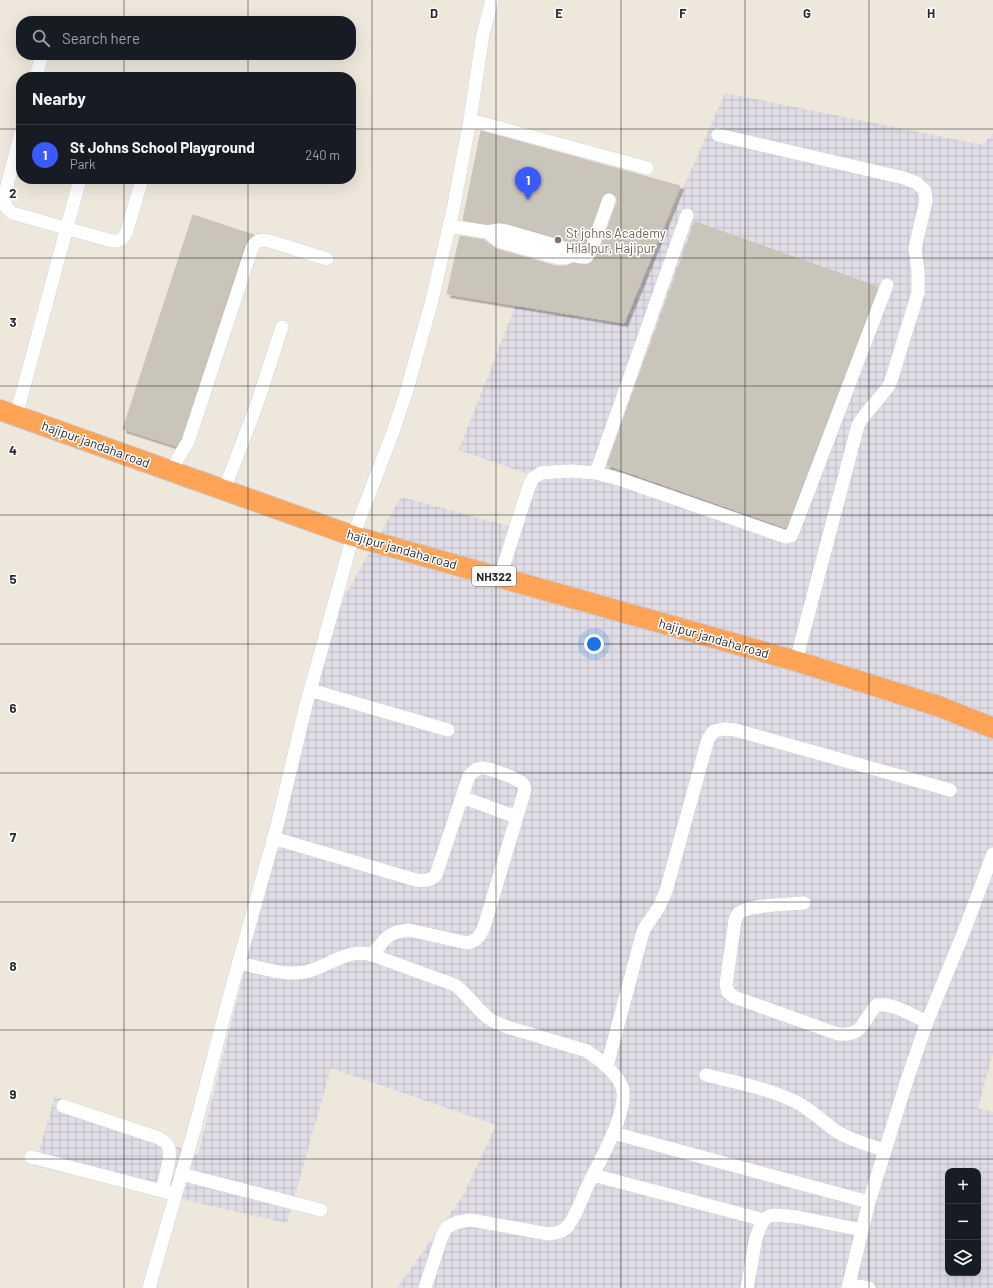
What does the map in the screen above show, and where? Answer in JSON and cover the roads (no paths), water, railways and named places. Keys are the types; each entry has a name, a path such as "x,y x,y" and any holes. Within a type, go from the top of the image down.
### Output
{"highway":[{"name":"hajipur jandaha road","path":"8,413 353,536 796,661 926,702 993,728"}],"street":[{"path":"149,1288 182,1174 273,838 310,690 353,536 380,468 406,393 431,304 449,226 470,120 483,34 492,0"},
{"path":"37,72 41,60"},
{"path":"470,120 647,168"},
{"path":"718,135 904,178 917,183 925,191 926,201 915,248 918,271 918,293 890,384 884,393 865,413 858,425 796,661"},
{"path":"16,150 4,198 6,207 12,213 112,241 119,241 124,238 128,231 141,184"},
{"path":"8,413 68,228 79,184"},
{"path":"449,226 488,232 498,241 558,258 566,258 572,255 586,257 589,254 609,200"},
{"path":"596,473 687,215"},
{"path":"173,472 178,458 188,442 252,248 255,243 258,240 269,241 327,259"},
{"path":"500,577 529,486 533,478 541,473 571,471 596,473 622,480 782,536 791,536 887,285"},
{"path":"224,490 256,407 282,327"},
{"path":"310,690 448,730"},
{"path":"607,1066 644,929 659,907 666,891 708,739 714,731 724,729 735,730 950,790"},
{"path":"273,838 416,880 431,880 436,875 469,776 475,770 482,768 519,780 523,783 525,788 524,793 484,928 480,936 474,942 467,943 409,930 400,930 392,933 372,955"},
{"path":"462,797 516,817"},
{"path":"869,1288 849,1286 869,1202 884,1150 927,1022 963,934 993,854"},
{"path":"804,903 753,908 744,910 738,914 735,920 727,974 726,985 728,992 734,997 838,1034 849,1035 857,1032 877,1004 893,1006 927,1022"},
{"path":"238,963 281,972 294,973 307,971 350,955 360,953 372,955 455,985 494,1022 587,1051 607,1066 618,1080 623,1090 623,1102 613,1133 576,1212 567,1226 559,1232 549,1234 471,1220 458,1222 447,1227 442,1236 425,1288"},
{"path":"706,1075 793,1100 804,1106 837,1132 884,1150"},
{"path":"62,1106 159,1138 167,1143 170,1149 162,1190"},
{"path":"613,1133 869,1202"},
{"path":"31,1157 176,1194"},
{"path":"182,1174 321,1210"},
{"path":"593,1176 764,1220"},
{"path":"747,1288 756,1238 764,1220 769,1216 776,1214 797,1217 862,1230"}],"place":[{"name":"St Johns School Playground","path":"528,200"},
{"name":"St johns Academy Hilalpur, Hajipur","path":"558,240"}]}
